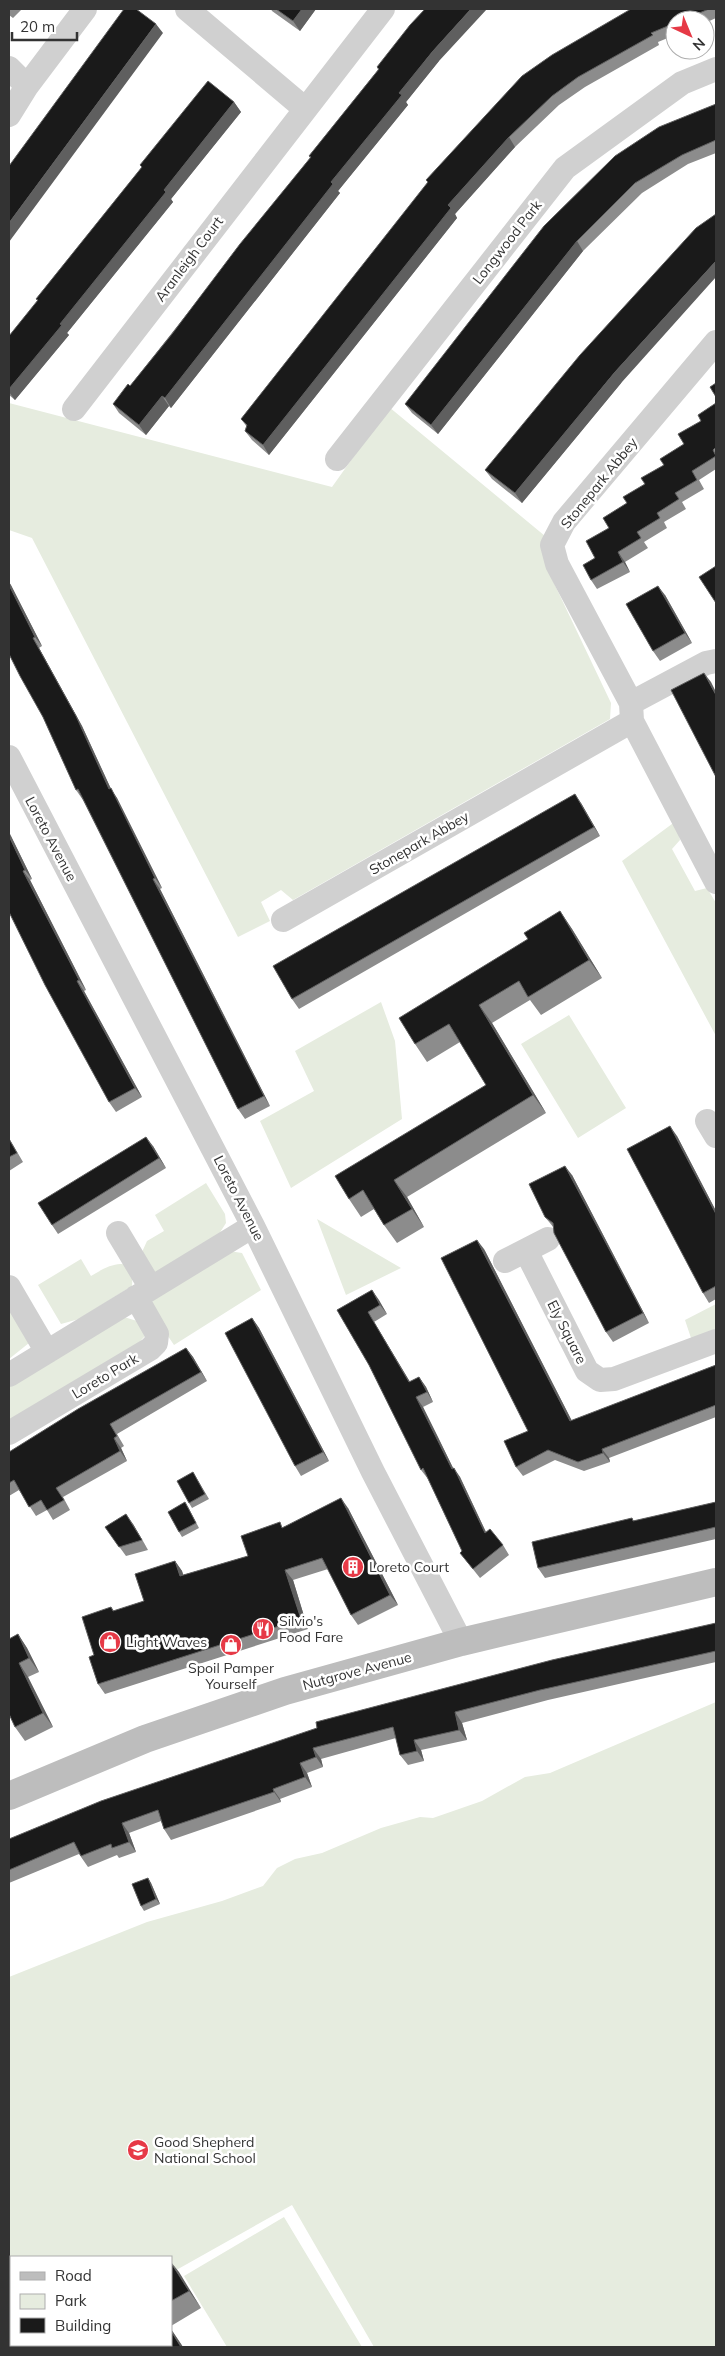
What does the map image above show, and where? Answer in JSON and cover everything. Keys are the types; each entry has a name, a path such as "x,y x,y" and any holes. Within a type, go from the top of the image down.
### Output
{"main road":[{"name":"Nutgrove Avenue","path":"9,1796 145,1739 285,1691 461,1642 716,1582"}],"street":[{"path":"9,115 27,86 86,9"},
{"path":"188,9 304,108"},
{"name":"Aranleigh Court","path":"74,409 304,108 383,9"},
{"path":"9,68 27,86"},
{"name":"Longwood Park","path":"337,459 565,168 682,83 716,69"},
{"name":"Stonepark Abbey","path":"716,342 564,522 552,545 557,564 716,882"},
{"path":"632,712 706,663 716,662"},
{"name":"Stonepark Abbey","path":"283,920 632,712"},
{"name":"Loreto Avenue","path":"9,757 253,1226 373,1472 461,1642"},
{"path":"9,1375 253,1226"},
{"path":"118,1233 143,1293"},
{"name":"Ely Square","path":"548,1239 516,1256 587,1371 600,1380 614,1379 716,1341"},
{"path":"9,1287 47,1352"},
{"name":"Loreto Park","path":"9,1433 150,1349 156,1343 157,1334 143,1293"}],"green space":[{"path":"9,403 332,487 389,407 545,536 552,579 611,703 610,719 293,900 281,890 261,902 270,921 238,937 32,538 9,530"},
{"path":"676,821 680,840 672,849 695,891 707,888 716,903 716,1036 622,861"},
{"path":"381,1002 395,1041 402,1119 291,1188 260,1121 314,1091 295,1051"},
{"path":"569,1015 626,1108 578,1138 521,1044"},
{"path":"206,1183 225,1214 226,1223 219,1234 155,1274 142,1252 147,1241 164,1231 155,1215"},
{"path":"317,1219 401,1268 346,1295"},
{"path":"229,1251 242,1253 261,1290 174,1345 153,1314 152,1295"},
{"path":"81,1259 91,1276 113,1265 125,1265 132,1275 132,1286 79,1319 61,1324 38,1285"},
{"path":"9,1303 29,1343 9,1359"},
{"path":"716,1304 716,1333 692,1341 685,1320"},
{"path":"124,1317 137,1321 145,1336 134,1348 9,1422 9,1385"},
{"path":"716,1702 716,2347 374,2347 292,2205 172,2272 172,2256 10,2256 10,2346 64,2346 9,2347 9,1977 147,1922 222,1901 263,1886 277,1868 295,1859 322,1853 381,1828 420,1817 433,1818 482,1801 525,1777 550,1773"},
{"path":"284,2217 362,2347 227,2347 184,2276"}],"building":[{"path":"124,9 136,9 156,24 9,223 9,166"},
{"path":"276,9 302,9 293,21"},
{"path":"425,9 471,9 433,51 399,93 402,95 331,182 333,184 165,398 162,396 139,425 113,404 172,334 240,244 379,69 377,67"},
{"path":"631,9 709,9 665,10 665,27 651,33 653,35 578,77 552,96 509,137 448,205 451,208 263,445 245,431 247,425 241,419 428,182 426,180 522,76 552,55"},
{"path":"208,81 234,102 164,190 166,192 60,324 62,325 9,389 9,336 38,300 36,299 142,167 140,165"},
{"path":"716,104 716,140 682,155 635,183 577,241 431,425 405,404 544,226 615,156 659,127"},
{"path":"716,214 716,261 615,372 515,493 485,470 580,355 696,228"},
{"path":"716,383 716,397 710,387"},
{"path":"716,403 716,447 713,450 716,456 692,471 697,480 675,493 679,499 657,513 660,518 637,532 641,538 618,552 623,562 591,580 583,565 595,558 586,541 609,528 603,518 627,503 623,497 645,484 641,478 664,465 660,459 684,444 678,434 701,421 698,415"},
{"path":"716,566 716,603 699,577"},
{"path":"9,585 35,637 33,638 76,716 109,789 111,788 155,878 153,879 264,1096 238,1109 78,789 76,790 43,717 9,654"},
{"path":"658,586 685,633 653,651 626,604"},
{"path":"704,673 716,695 716,777 671,690"},
{"path":"575,794 594,827 292,999 273,966"},
{"path":"9,836 25,870 23,871 79,980 77,981 135,1088 109,1102 45,985 9,912"},
{"path":"560,911 589,960 528,997 519,981 479,1005 533,1095 394,1180 412,1209 384,1225 363,1190 349,1199 335,1176 486,1085 449,1024 415,1044 399,1018 528,939 524,933"},
{"path":"670,1126 716,1214 716,1286 703,1293 627,1149"},
{"path":"146,1137 159,1158 52,1225 38,1203"},
{"path":"9,1139 17,1153 9,1157"},
{"path":"565,1166 643,1313 606,1332 554,1233 553,1223 545,1217 529,1184"},
{"path":"477,1240 570,1421 716,1365 716,1405 602,1449 603,1453 578,1462 548,1450 516,1467 504,1441 528,1431 441,1258"},
{"path":"372,1290 380,1305 368,1312 409,1382 419,1377 427,1392 416,1397 452,1469 454,1468 485,1533 490,1529 503,1545 473,1569 460,1553 462,1551 423,1468 421,1470 369,1365 337,1310"},
{"path":"252,1318 323,1452 295,1466 225,1333"},
{"path":"186,1348 201,1372 110,1424 117,1436 114,1438 120,1451 56,1488 64,1500 47,1510 41,1500 29,1507 14,1480 9,1483 9,1452 78,1409"},
{"path":"193,1472 205,1494 189,1503 177,1481"},
{"path":"341,1498 390,1595 351,1615 322,1558 285,1570 301,1619 98,1684 89,1657 94,1655 82,1617 111,1607 113,1611 144,1601 135,1574 175,1561 180,1576 248,1556 241,1536 280,1522 282,1528"},
{"path":"185,1502 196,1523 179,1532 168,1512"},
{"path":"716,1502 716,1527 538,1568 532,1542 632,1518 633,1521"},
{"path":"126,1514 142,1540 119,1547 105,1527"},
{"path":"716,1623 716,1651 540,1690 455,1712 459,1730 414,1740 417,1751 400,1755 393,1727 313,1748 316,1757 300,1763 305,1777 273,1789 274,1792 164,1829 158,1810 122,1823 129,1842 112,1848 111,1844 81,1856 74,1842 9,1870 9,1839 101,1801 317,1728 316,1722 552,1660"},
{"path":"18,1634 29,1658 19,1663 43,1713 15,1727 9,1714 9,1639"},
{"path":"148,1878 156,1899 141,1906 132,1884"},
{"path":"172,2265 189,2291 172,2300"},
{"path":"172,2333 181,2347 133,2347 172,2346"},
{"path":"41,2346 112,2346 110,2347 39,2347"}],"place":[{"name":"Loreto Court","path":"353,1567"},
{"name":"Silvio's Food Fare","path":"263,1629"},
{"name":"Light Waves","path":"110,1642"},
{"name":"Spoil Pamper Yourself","path":"231,1645"},
{"name":"Good Shepherd National School","path":"138,2150"}]}
